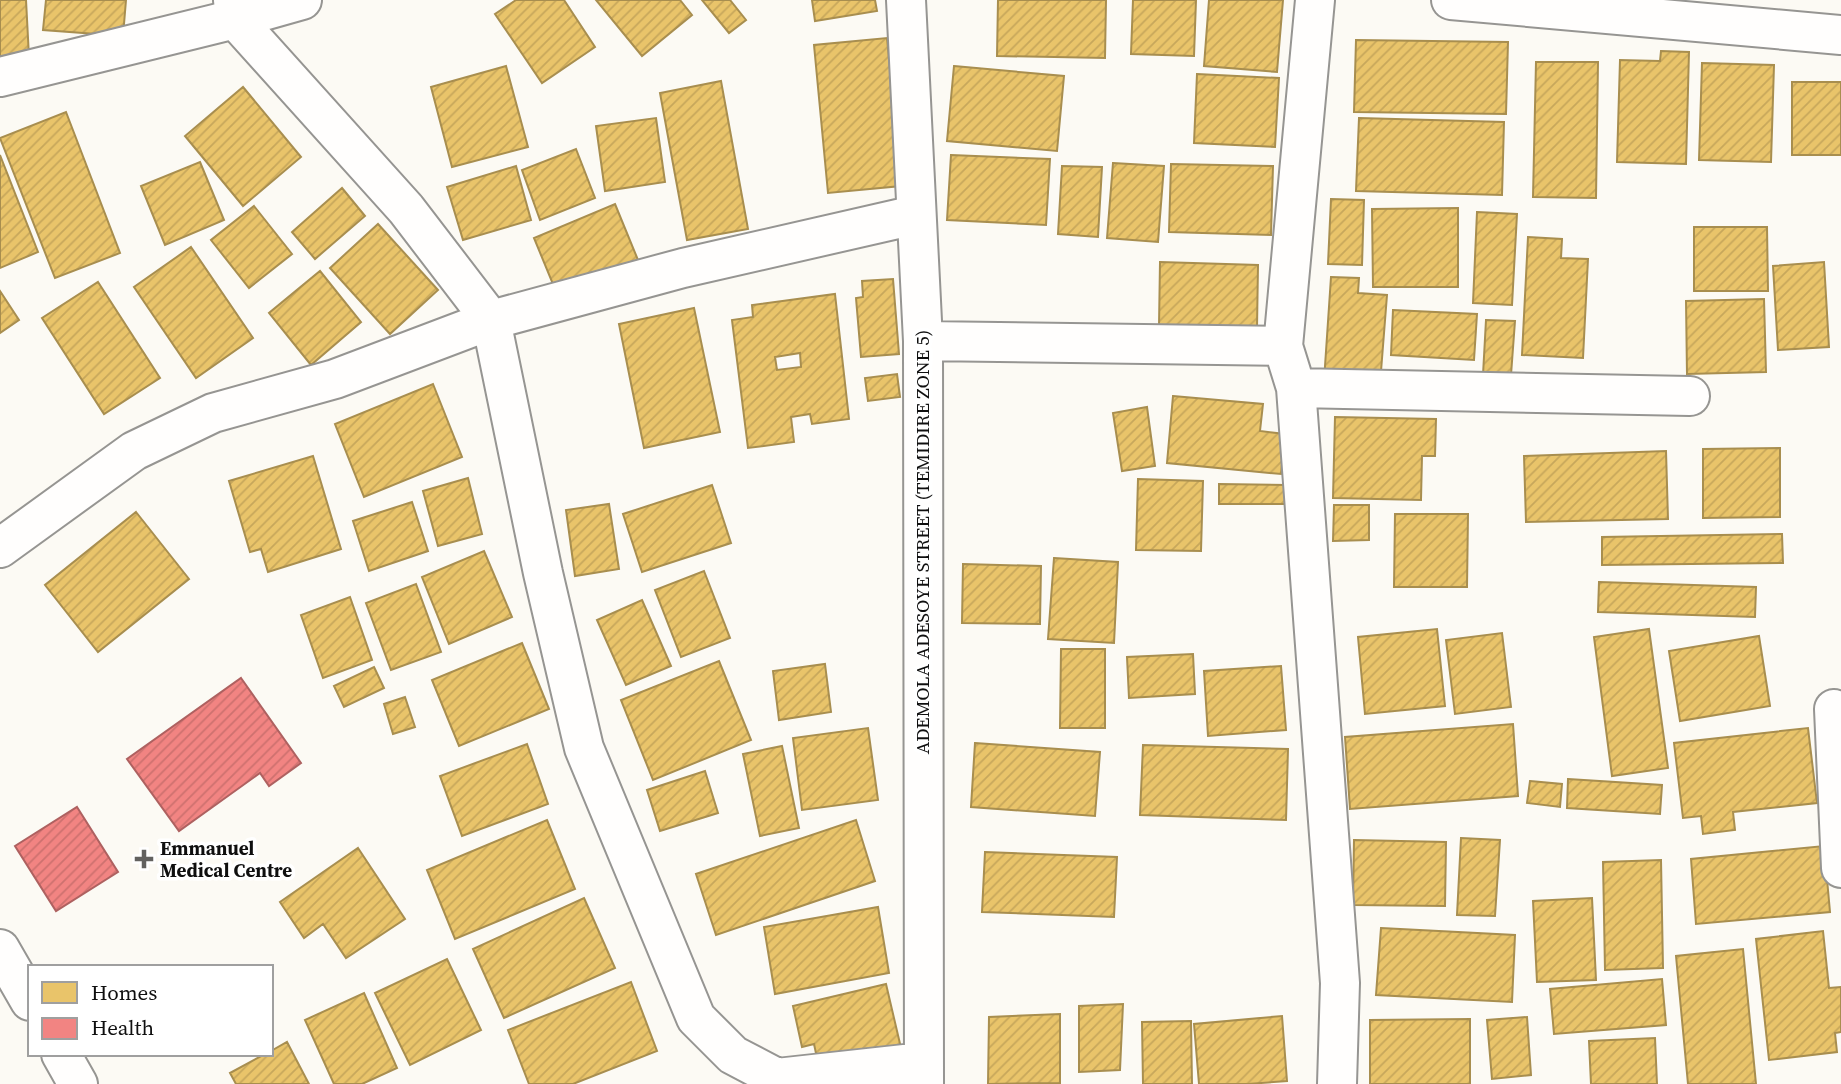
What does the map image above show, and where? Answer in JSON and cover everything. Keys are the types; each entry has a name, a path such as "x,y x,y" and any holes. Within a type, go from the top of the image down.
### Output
{"street":[{"path":"0,77 234,9 302,0"},
{"name":"ADEMOLA ADESOYE STREET (TEMIDIRE ZONE 5)","path":"905,0 923,341 924,1073"},
{"path":"1315,0 1283,346 1296,388 1340,983 1337,1084"},
{"path":"1451,0 1838,37"},
{"path":"234,9 406,209 491,320 543,573 584,748 696,1018 733,1055 777,1078 924,1073"},
{"path":"0,548 134,451 213,413 335,379 491,320 683,268 915,215"},
{"path":"923,341 1283,346"},
{"path":"1296,388 1690,396"},
{"path":"1834,709 1841,868"},
{"path":"0,949 28,997"},
{"path":"62,1056 78,1084"}],"building: Homes":[{"path":"0,0 26,0 29,57 0,59"},
{"path":"46,0 126,0 123,36 43,30"},
{"path":"516,0 564,0 595,47 542,83 495,14"},
{"path":"596,0 680,0 692,15 642,56"},
{"path":"702,0 730,0 746,20 729,33"},
{"path":"812,0 875,0 877,11 815,21"},
{"path":"998,0 1106,0 1105,58 997,56"},
{"path":"1133,0 1196,0 1194,56 1131,54"},
{"path":"1209,0 1283,0 1277,72 1204,66"},
{"path":"887,38 901,186 828,193 814,45"},
{"path":"1356,40 1508,42 1506,114 1354,112"},
{"path":"1661,51 1689,52 1686,164 1617,162 1620,60 1660,61"},
{"path":"1536,62 1598,62 1596,198 1533,197"},
{"path":"1702,63 1774,65 1771,162 1699,160"},
{"path":"506,66 528,147 452,167 431,87"},
{"path":"954,66 1064,76 1057,151 947,141"},
{"path":"1197,74 1279,78 1275,147 1194,143"},
{"path":"721,81 748,229 687,240 660,93"},
{"path":"1792,82 1841,82 1841,155 1792,155"},
{"path":"243,87 301,157 243,206 185,136"},
{"path":"66,112 120,253 55,278 0,138"},
{"path":"656,118 665,182 605,191 596,126"},
{"path":"1359,118 1504,122 1502,195 1356,191"},
{"path":"576,149 595,198 540,220 522,170"},
{"path":"0,155 38,252 0,268"},
{"path":"951,155 1050,159 1046,225 947,220"},
{"path":"200,162 224,220 165,245 141,186"},
{"path":"1113,163 1164,166 1158,242 1107,238"},
{"path":"1171,164 1273,166 1271,235 1169,232"},
{"path":"516,166 531,220 463,240 447,187"},
{"path":"1062,166 1102,167 1098,237 1058,234"},
{"path":"342,188 365,216 315,259 292,232"},
{"path":"1331,199 1364,200 1362,265 1328,264"},
{"path":"615,204 638,260 557,294 534,238"},
{"path":"254,206 292,254 249,288 211,240"},
{"path":"1458,208 1458,287 1373,287 1372,209"},
{"path":"1477,212 1517,214 1512,305 1473,303"},
{"path":"378,224 438,290 390,334 330,268"},
{"path":"1694,227 1767,227 1768,291 1694,291"},
{"path":"1528,237 1562,239 1561,258 1588,259 1583,358 1522,355"},
{"path":"191,247 253,338 196,378 134,287"},
{"path":"1160,262 1258,265 1257,328 1159,326"},
{"path":"1824,262 1829,347 1778,350 1773,266"},
{"path":"320,271 361,322 311,365 269,313"},
{"path":"1331,277 1359,278 1358,293 1387,295 1380,384 1324,381"},
{"path":"893,279 899,354 861,357 856,298 863,297 862,281"},
{"path":"98,282 160,378 104,414 42,318"},
{"path":"0,291 19,320 0,333"},
{"path":"835,294 849,419 812,424 810,414 791,417 794,442 748,448 732,320 753,317 752,305","holes":["800,353 801,367 777,370 775,357"]},
{"path":"1764,299 1766,372 1687,374 1686,301"},
{"path":"694,308 720,432 644,448 619,324"},
{"path":"1393,310 1477,314 1474,360 1391,355"},
{"path":"1486,320 1515,321 1511,375 1483,375"},
{"path":"897,374 900,397 868,401 865,378"},
{"path":"433,384 462,457 364,497 335,424"},
{"path":"1173,396 1263,404 1260,431 1285,434 1281,474 1167,463"},
{"path":"1147,407 1155,466 1122,471 1113,413"},
{"path":"1335,417 1436,419 1435,456 1422,456 1421,500 1333,498"},
{"path":"1780,448 1780,517 1703,518 1703,449"},
{"path":"1666,451 1668,519 1526,522 1524,456"},
{"path":"313,456 341,549 268,572 261,549 250,552 229,481"},
{"path":"468,478 482,534 438,546 423,491"},
{"path":"1138,479 1203,481 1201,551 1136,550"},
{"path":"1219,484 1287,485 1286,504 1219,504"},
{"path":"712,485 731,543 642,572 623,514"},
{"path":"412,502 428,551 369,571 353,521"},
{"path":"609,504 619,569 575,576 566,510"},
{"path":"1334,505 1369,505 1369,540 1333,541"},
{"path":"136,512 189,579 98,652 45,585"},
{"path":"1395,514 1468,514 1467,587 1394,587"},
{"path":"1782,534 1783,563 1602,565 1602,537"},
{"path":"484,551 512,617 449,644 422,577"},
{"path":"1054,558 1118,562 1114,643 1048,639"},
{"path":"963,564 1041,566 1040,624 962,623"},
{"path":"704,571 730,638 681,657 655,590"},
{"path":"1599,582 1756,587 1755,617 1598,612"},
{"path":"416,584 441,652 391,670 366,603"},
{"path":"350,597 372,660 323,678 301,615"},
{"path":"642,600 671,666 626,685 597,620"},
{"path":"1437,629 1445,706 1365,714 1358,637"},
{"path":"1649,629 1668,768 1612,776 1594,637"},
{"path":"1502,633 1511,707 1455,714 1446,640"},
{"path":"1759,636 1770,706 1680,721 1669,651"},
{"path":"522,643 549,709 459,746 432,680"},
{"path":"1061,649 1105,649 1105,728 1060,728"},
{"path":"1193,654 1195,694 1129,698 1127,657"},
{"path":"719,661 751,740 653,780 621,700"},
{"path":"825,664 831,712 779,720 773,671"},
{"path":"1281,666 1286,730 1208,736 1204,671"},
{"path":"374,667 384,688 344,707 334,686"},
{"path":"405,697 415,727 393,734 384,704"},
{"path":"1513,724 1518,796 1350,809 1345,737"},
{"path":"868,728 878,800 802,810 793,738"},
{"path":"1808,728 1817,803 1733,812 1735,830 1703,834 1701,816 1683,818 1674,743"},
{"path":"975,743 1100,752 1095,816 971,807"},
{"path":"527,744 548,804 462,836 440,776"},
{"path":"1143,745 1288,749 1286,820 1140,815"},
{"path":"782,746 799,828 760,836 743,754"},
{"path":"705,771 718,813 660,831 647,790"},
{"path":"1568,779 1662,785 1660,814 1567,808"},
{"path":"1530,781 1562,784 1560,807 1527,803"},
{"path":"547,820 575,889 455,939 427,870"},
{"path":"856,820 875,881 716,935 696,874"},
{"path":"1461,838 1500,840 1495,916 1457,915"},
{"path":"1354,840 1446,842 1445,906 1353,905"},
{"path":"1824,846 1830,912 1696,924 1691,859"},
{"path":"358,848 405,919 346,958 323,924 304,938 280,902"},
{"path":"985,852 1117,857 1114,917 982,912"},
{"path":"1661,860 1663,968 1605,970 1603,862"},
{"path":"584,898 615,968 504,1018 473,949"},
{"path":"1592,898 1596,980 1537,982 1533,901"},
{"path":"878,907 889,973 775,994 764,927"},
{"path":"1381,928 1515,935 1512,1002 1376,995"},
{"path":"1823,931 1829,988 1841,987 1841,1032 1835,1033 1837,1052 1769,1060 1756,939"},
{"path":"1743,949 1756,1084 1688,1084 1676,956"},
{"path":"447,959 481,1030 410,1065 375,993"},
{"path":"1662,979 1666,1025 1554,1034 1550,989"},
{"path":"631,982 657,1051 573,1084 529,1084 508,1030"},
{"path":"886,984 901,1048 819,1067 814,1044 802,1047 793,1006"},
{"path":"364,993 397,1068 362,1084 334,1084 305,1020"},
{"path":"1123,1004 1120,1070 1079,1072 1079,1006"},
{"path":"1060,1014 1060,1083 988,1084 989,1017"},
{"path":"1282,1016 1287,1081 1199,1084 1194,1024"},
{"path":"1527,1017 1531,1075 1492,1079 1487,1020"},
{"path":"1470,1019 1470,1084 1370,1084 1370,1020"},
{"path":"1191,1021 1192,1084 1143,1084 1142,1022"},
{"path":"1655,1038 1657,1084 1591,1084 1589,1041"},
{"path":"287,1042 309,1084 236,1084 230,1073 261,1056 273,1056 273,1050"}],"building: Health":[{"path":"241,678 301,763 269,786 260,773 179,831 127,759"},
{"path":"77,807 118,872 56,911 15,846"}],"place":[{"name":"Emmanuel Medical Centre","path":"144,859"}]}
